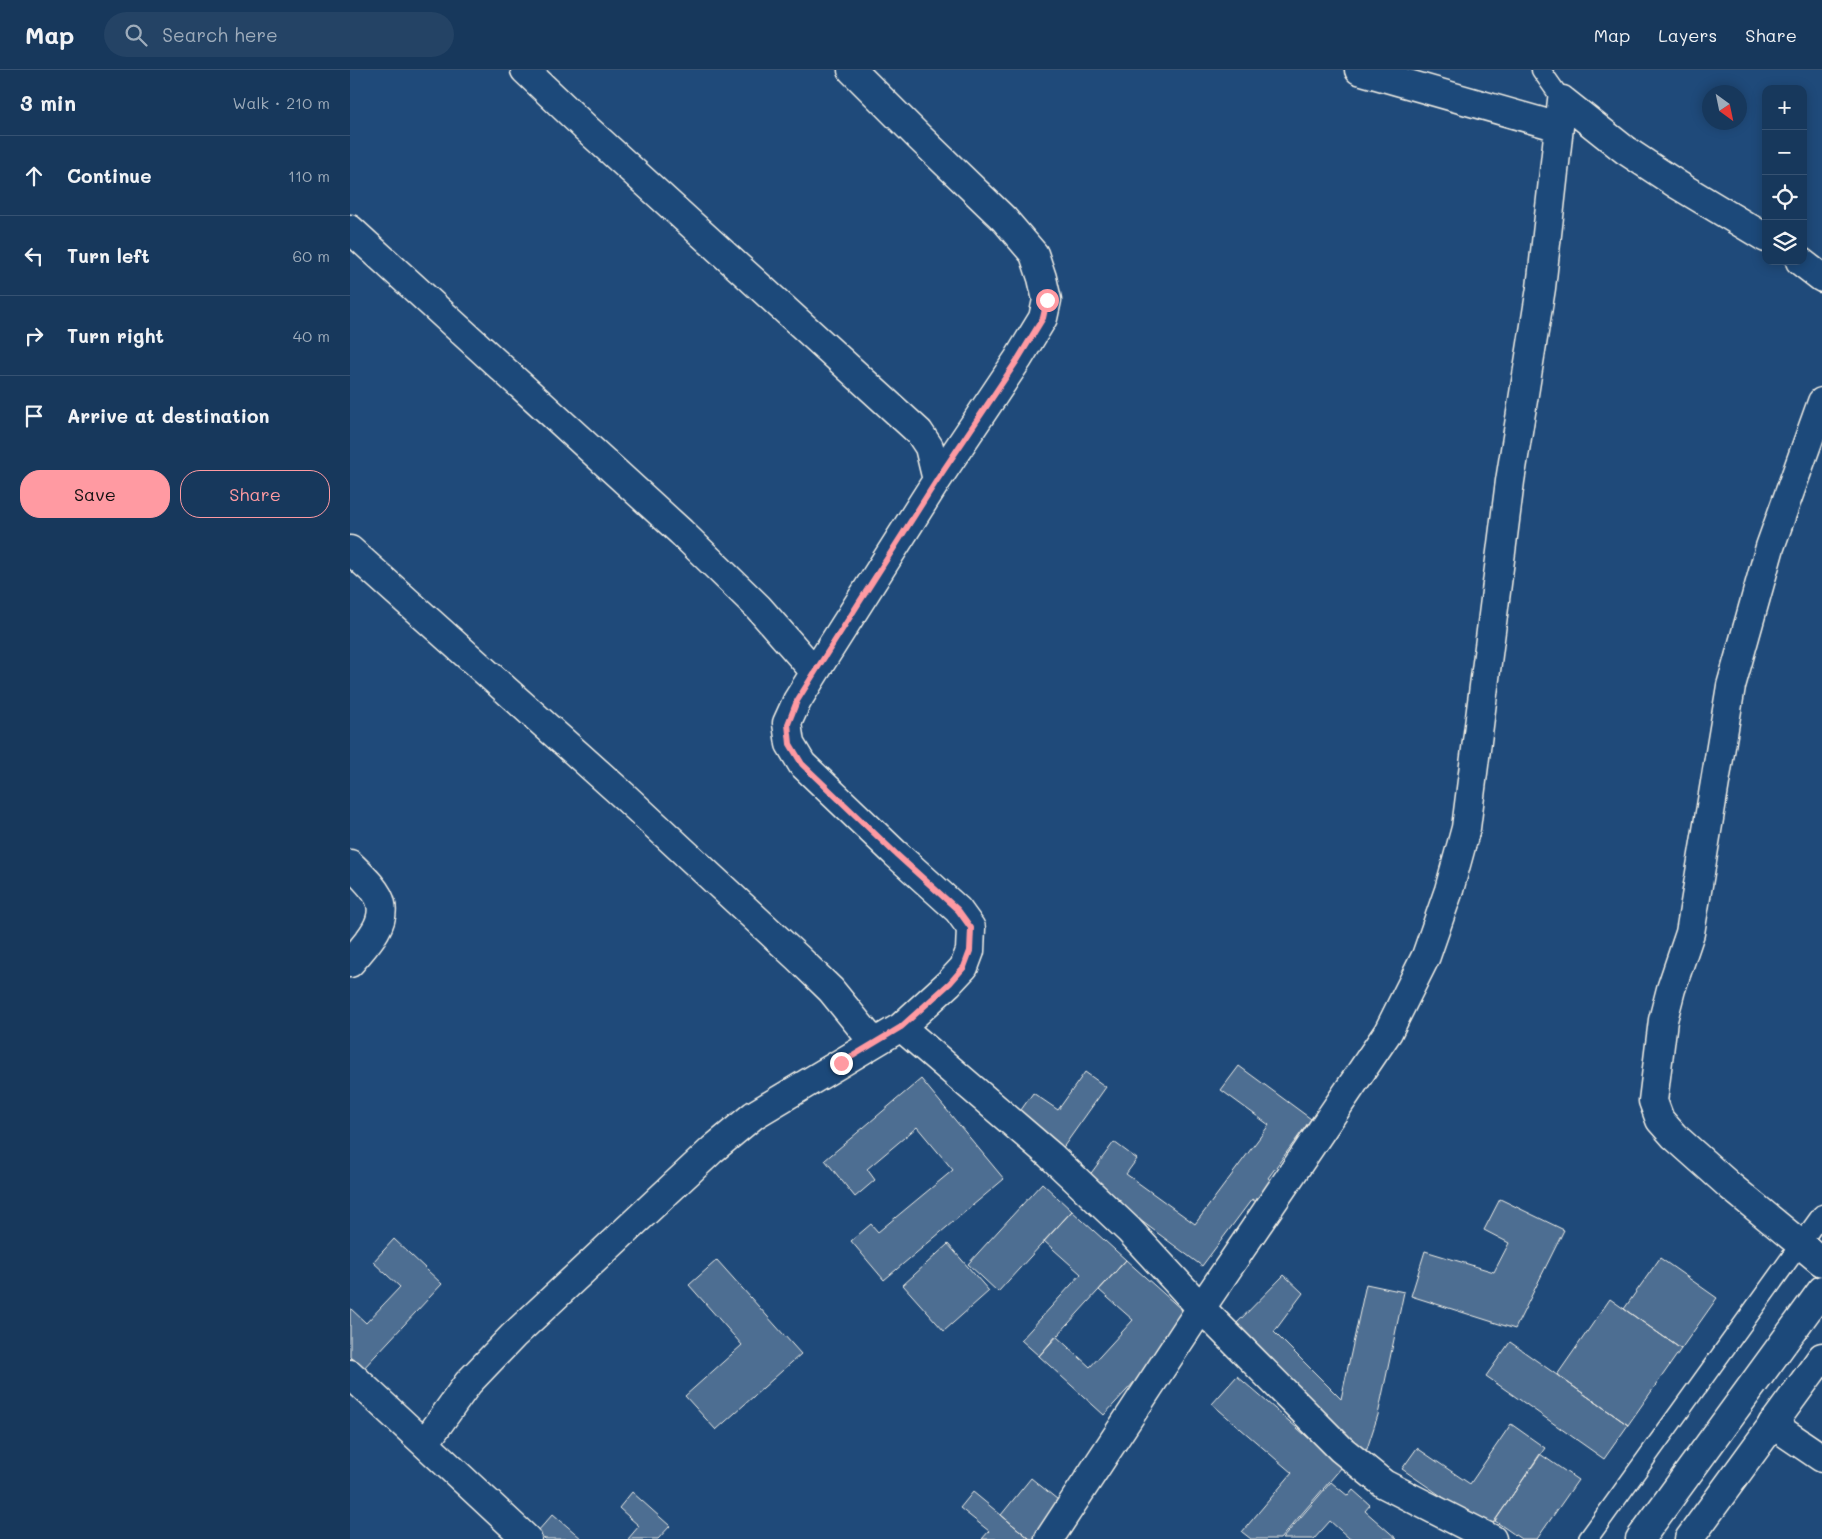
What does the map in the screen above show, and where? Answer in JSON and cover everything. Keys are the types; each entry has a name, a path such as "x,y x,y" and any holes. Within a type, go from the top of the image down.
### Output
{"street":[{"path":"525,70 920,432 929,447 937,480"},
{"path":"425,1443 468,1383 513,1336 712,1149 754,1115 901,1027 950,983 964,967 970,951 971,928 958,910 802,764 790,744 788,724 797,701 815,672 937,480 1018,359 1043,318 1047,300 1034,254 1010,226 852,70"},
{"path":"1358,70 1559,127"},
{"path":"1049,1539 1201,1308 1388,1032 1426,956 1450,890 1466,828 1510,481 1541,288 1562,100"},
{"path":"1562,100 1632,155 1762,236"},
{"path":"350,229 681,532 758,607 815,672"},
{"path":"1805,265 1822,278"},
{"path":"1822,402 1770,547 1731,686 1690,934 1663,1020 1653,1101 1660,1120 1674,1136 1730,1186 1822,1262"},
{"path":"350,550 624,796 798,958 831,990 874,1043"},
{"path":"350,864 368,883 381,902 382,920 350,963"},
{"path":"901,1027 1050,1155 1129,1230 1201,1308 1341,1449 1384,1484 1492,1539"},
{"path":"1640,1539 1822,1290"},
{"path":"1689,1539 1822,1357"},
{"path":"350,1374 527,1539"},
{"path":"1731,1415 1822,1458"}],"lane":[{"path":"1541,70 1562,100"},
{"path":"1588,1539 1822,1214"}],"building":[{"path":"1239,1066 1311,1119 1268,1178 1277,1185 1261,1206 1252,1199 1202,1266 1086,1180 1114,1142 1137,1159 1126,1174 1195,1224 1269,1125 1221,1090"},
{"path":"1085,1072 1106,1087 1062,1149 1016,1117 1033,1093 1058,1110"},
{"path":"921,1079 1004,1179 884,1280 851,1241 871,1224 878,1232 953,1170 917,1127 867,1169 875,1180 855,1197 825,1160"},
{"path":"1042,1183 1072,1211 998,1292 968,1264"},
{"path":"1500,1199 1564,1230 1515,1329 1411,1296 1425,1251 1494,1272 1509,1243 1484,1230"},
{"path":"1072,1211 1126,1260 1039,1356 1021,1340 1081,1274 1044,1241"},
{"path":"394,1239 442,1284 363,1369 350,1357 350,1308 366,1323 400,1287 373,1262"},
{"path":"948,1244 989,1291 944,1331 903,1285"},
{"path":"1660,1258 1717,1298 1681,1349 1624,1309"},
{"path":"717,1260 801,1354 716,1430 685,1396 742,1345 689,1285"},
{"path":"1126,1260 1192,1319 1104,1415 1039,1356 1056,1336 1090,1367 1133,1320 1099,1290"},
{"path":"1284,1275 1303,1293 1274,1332 1341,1399 1366,1284 1404,1292 1378,1415 1364,1458 1232,1328"},
{"path":"1610,1299 1681,1349 1628,1425 1557,1375"},
{"path":"1510,1342 1628,1425 1604,1459 1486,1376"},
{"path":"1237,1376 1342,1467 1280,1539 1251,1539 1242,1532 1292,1473 1212,1404"},
{"path":"1511,1424 1545,1448 1489,1529 1402,1469 1417,1448 1470,1484"},
{"path":"1540,1454 1578,1480 1537,1539 1521,1539 1495,1521"},
{"path":"1031,1478 1063,1504 1034,1539 1030,1539 1001,1515"},
{"path":"1331,1482 1348,1496 1353,1490 1370,1505 1365,1511 1397,1539 1350,1539 1330,1521 1314,1539 1282,1539"},
{"path":"632,1492 670,1526 658,1539 628,1539 639,1526 619,1508"},
{"path":"973,1492 1030,1539 982,1539 989,1531 960,1508"},
{"path":"553,1514 582,1539 545,1539 537,1532"}],"route":[{"path":"841,1063 901,1027 950,983 964,967 970,951 971,928 958,910 802,764 790,744 788,724 797,701 815,672 937,480 1018,359 1043,318 1047,300"}]}
